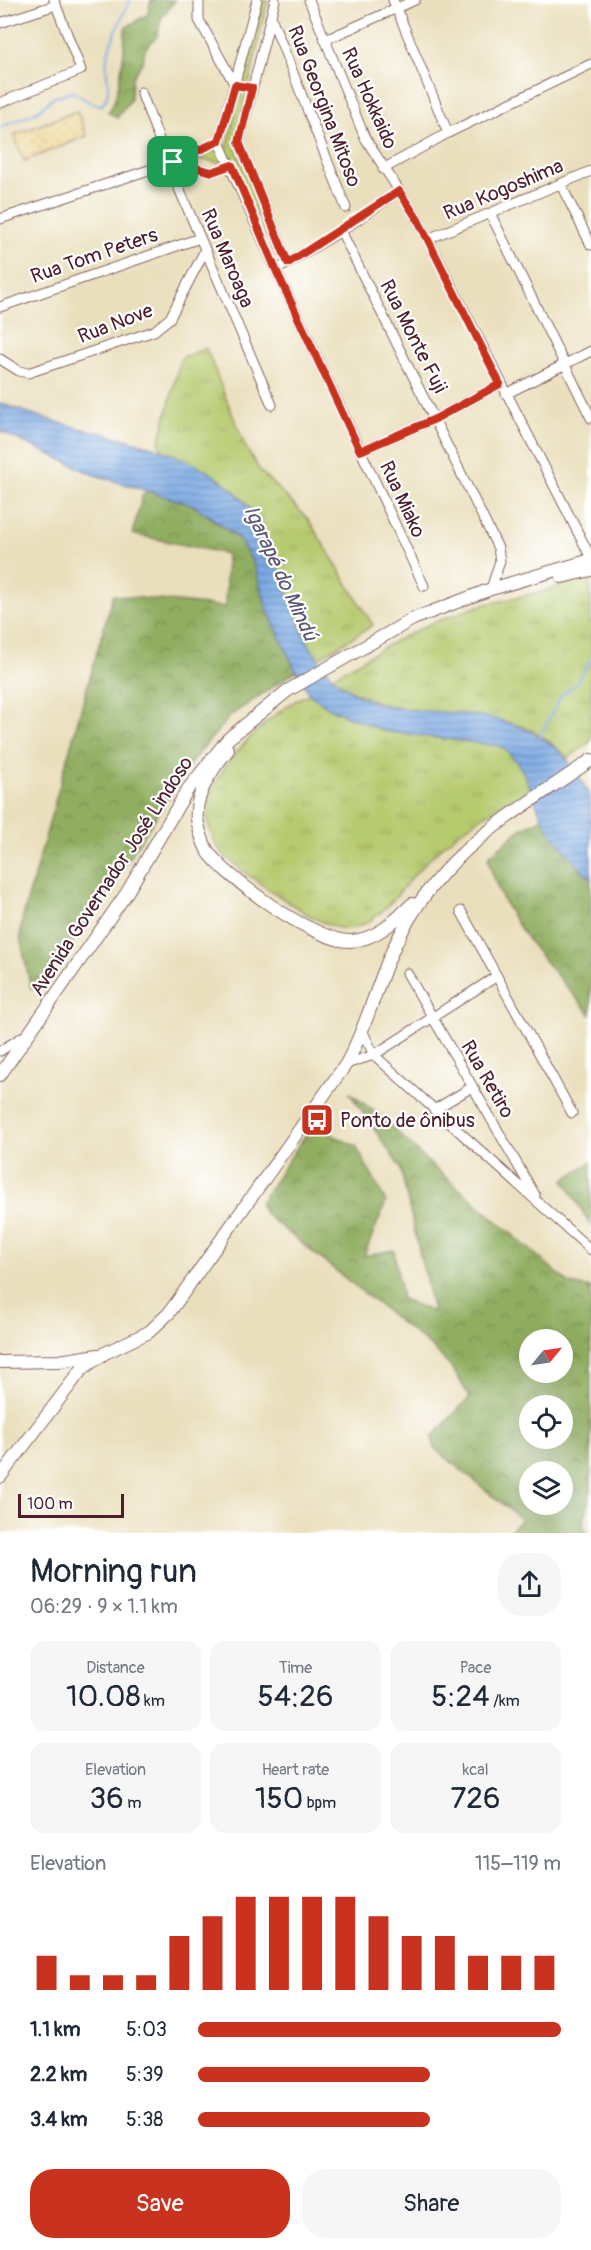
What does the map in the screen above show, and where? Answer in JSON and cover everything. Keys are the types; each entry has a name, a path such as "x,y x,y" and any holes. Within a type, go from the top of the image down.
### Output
{"main road":[{"name":"Avenida Governador José Lindoso","path":"0,1075 142,871 188,789 228,739 287,691 413,619 491,589 537,576 590,553"},
{"path":"537,576 553,579 591,570"},
{"path":"260,711 208,777 197,816 200,835 219,864 276,908 317,934 341,941 365,938 381,931 428,888 470,843 591,760"},
{"path":"0,1478 75,1376 105,1353 149,1332 170,1313 346,1064 363,1032 396,942 428,888"},
{"path":"2,1362 59,1361 105,1353"}],"street":[{"path":"199,0 199,20 235,85"},
{"path":"0,219 170,162 219,141 257,0"},
{"path":"275,0 239,142 288,263"},
{"name":"Rua Hokkaido","path":"309,0 365,138 428,239 500,384 590,553"},
{"path":"325,40 395,4 415,0"},
{"path":"0,23 55,3 81,70 0,103"},
{"path":"395,4 448,133"},
{"name":"Rua Georgina Mitoso","path":"271,17 346,208"},
{"path":"383,169 448,133 591,64"},
{"path":"235,85 252,88"},
{"name":"Rua Maroaga","path":"141,92 205,250 272,405"},
{"name":"Rua Miako","path":"219,141 232,165 276,270 424,586"},
{"path":"170,162 212,172 232,165"},
{"name":"Rua Kogoshima","path":"428,239 591,171"},
{"path":"561,185 591,245"},
{"path":"276,270 341,231 399,191"},
{"path":"490,215 591,418"},
{"name":"Rua Monte Fuji","path":"341,231 498,548 500,561 491,589"},
{"name":"Rua Tom Peters","path":"0,307 200,238"},
{"name":"Rua Nove","path":"0,359 19,371 28,373 154,332 170,318 205,250"},
{"path":"506,394 591,351"},
{"path":"360,451 435,419 500,384"},
{"path":"461,911 572,1113"},
{"name":"Rua Retiro","path":"407,974 539,1202"},
{"path":"346,1064 374,1055 497,976"},
{"path":"0,1051 31,1032"},
{"path":"363,1032 374,1055 591,1250"},
{"path":"434,1110 472,1087"}],"green space":[{"path":"151,0 175,0 161,18 158,35 145,49 143,61 132,78 131,99 117,118 108,112 119,85 125,28 148,14"},
{"path":"262,0 268,0 235,146 282,254 276,259 231,158 226,156 220,163 186,157 216,147 226,152"},
{"path":"206,348 245,446 260,471 308,519 373,625 316,660 291,604 261,526 253,513 226,484 200,467 162,450 159,443 181,358"},
{"path":"150,490 193,505 239,539 254,564 267,609 296,671 230,716 193,760 74,940 34,989 31,988 20,937 22,920 113,595 225,607 227,554 132,534 143,494"},
{"path":"591,576 591,741 568,758 544,737 523,727 477,717 393,706 352,691 332,677 432,623 478,606 545,591"},
{"path":"309,694 333,710 384,731 500,746 519,764 530,788 452,838 422,866 389,905 373,919 346,929 330,925 291,904 229,860 216,845 208,819 211,792 239,749 281,711"},
{"path":"543,818 591,879 591,1015 529,942 504,902 488,857 521,829"},
{"path":"349,1092 384,1119 428,1162 570,1284 591,1288 591,1490 583,1525 587,1533 508,1533 521,1519 434,1448 432,1437 470,1397 454,1371 434,1349 265,1214 260,1203 312,1125 356,1146 386,1202 364,1256 394,1250 402,1299 433,1312 400,1167"},
{"path":"591,1162 591,1226 564,1180"}],"sand":[{"path":"77,111 87,136 24,161 14,135"}],"water":[{"path":"0,403 62,424 118,437 172,454 221,480 235,492 253,514 267,538 297,619 309,644 324,667 356,694 392,707 491,718 532,732 550,743 579,776 590,798 591,879 552,833 542,817 526,778 509,753 500,746 384,731 333,710 309,694 267,609 254,564 239,539 193,505 92,474 0,431"}],"waterway":[{"path":"0,128 38,111 54,97 73,92 93,104 102,105 107,94 108,53 130,0"},
{"path":"539,738 562,694 574,686 591,659"}],"place":[{"name":"Ponto de ônibus","path":"317,1120"}],"route":[{"path":"235,85 252,88 239,142 288,263 341,231 399,191 418,220 500,384 435,419 360,451 276,270 232,165 212,172 173,162 219,141 235,85"}],"water label":[{"name":"Igarapé do Mindú","path":"281,573"}]}
